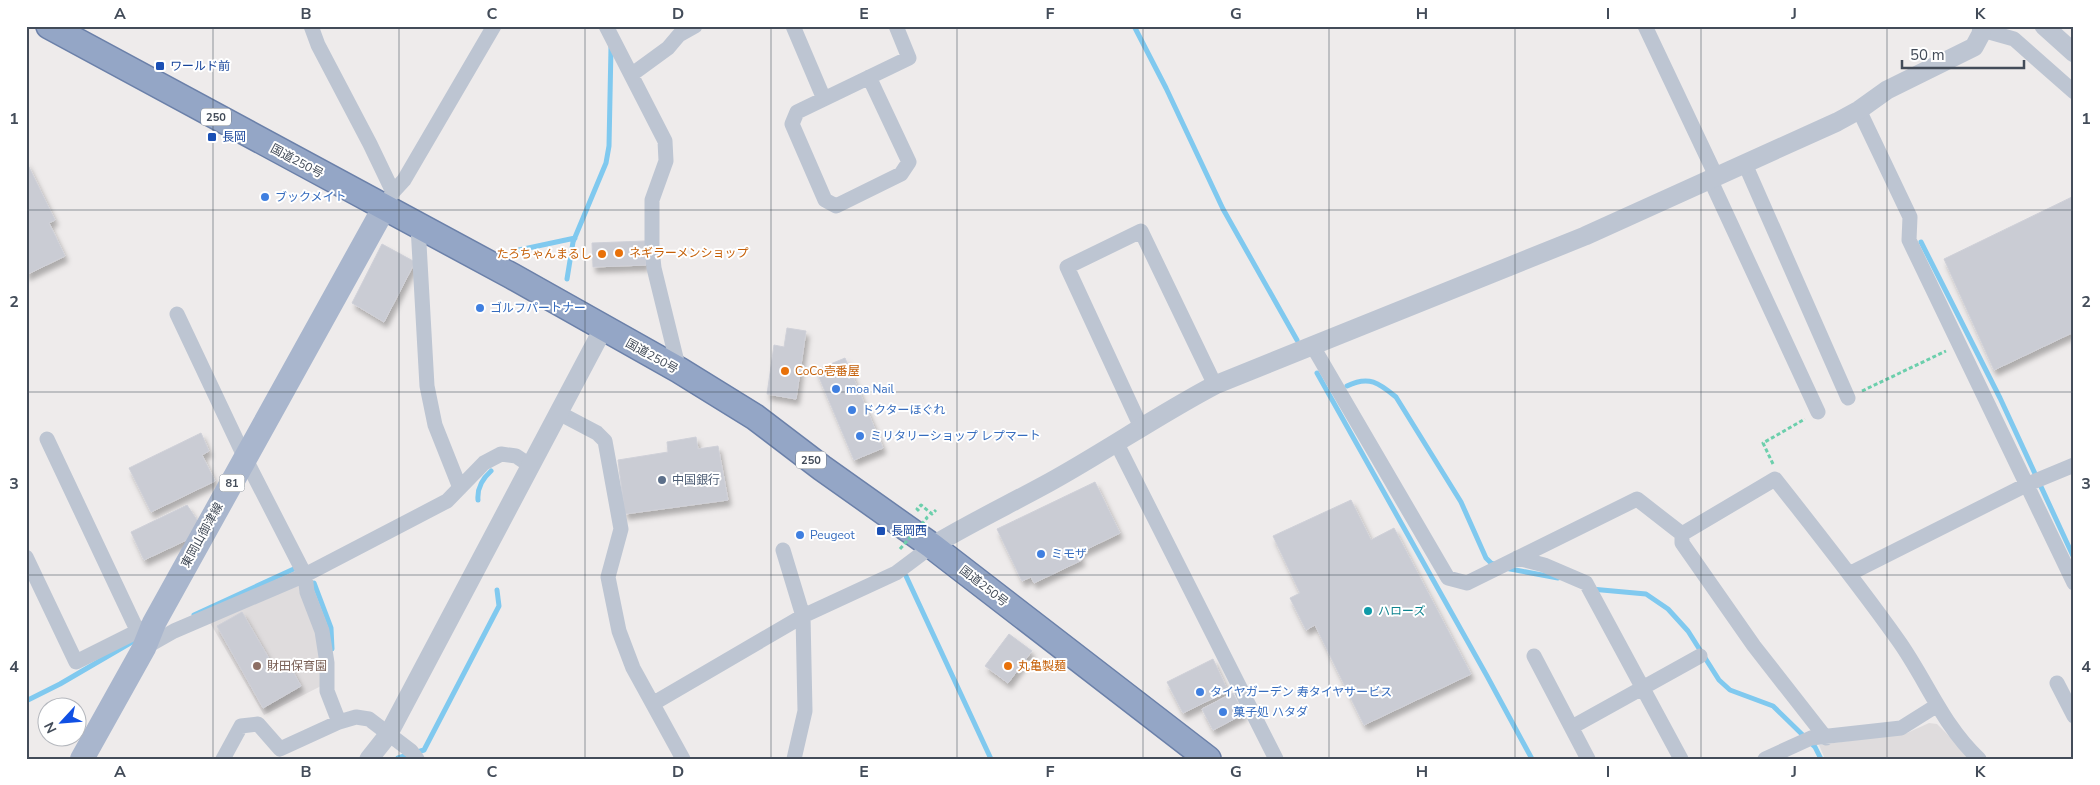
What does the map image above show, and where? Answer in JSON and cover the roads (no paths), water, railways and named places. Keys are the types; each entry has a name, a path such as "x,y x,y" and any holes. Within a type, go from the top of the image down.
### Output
{"highway":[{"name":"国道250号","path":"49,26 388,200 418,226 512,276 603,329 678,364 755,417 822,468 932,546 1208,759"}],"main road":[{"name":"東岡山御津線","path":"82,759 145,634 388,200"}],"street":[{"path":"311,26 318,45 370,144 388,200"},
{"path":"388,200 404,180 494,26"},
{"path":"631,75 668,48 680,35 695,26"},
{"path":"794,26 824,99"},
{"path":"869,77 909,162 900,174 836,206 825,200 792,124 796,112 824,99 869,77 909,58 896,26"},
{"path":"1645,26 1818,412"},
{"path":"2044,26 2074,53"},
{"path":"607,27 665,141 666,161 652,200 652,249 654,268 678,364"},
{"path":"654,703 803,616 896,573 956,531 1051,482 1141,427 1215,385 1585,236 1745,164 1859,110 1888,90 1974,47 1982,28 2014,39 2074,92"},
{"path":"1859,110 1910,217 1909,240 2033,482 2074,583"},
{"path":"1745,164 1848,398"},
{"path":"418,226 427,386 435,425 460,488"},
{"path":"1141,427 1068,267 1141,231 1215,385"},
{"path":"177,314 245,458 305,575 307,592 322,631 327,663 327,691 340,722"},
{"path":"369,759 388,735 603,329"},
{"path":"1312,345 1448,578 1467,583 1637,499 1682,534"},
{"path":"559,413 597,433 605,441 621,529 608,577 620,631 634,668 654,703 678,757"},
{"path":"47,439 145,634"},
{"path":"1116,442 1276,759"},
{"path":"26,557 76,662 145,634 174,631 305,575 447,502 484,463 501,454 516,456 531,466"},
{"path":"1849,574 2033,482 2074,465"},
{"path":"1682,534 1776,479 1899,642 1936,706 1979,759"},
{"path":"1682,534 1682,542 1754,646 1826,738"},
{"path":"783,550 803,616 805,711 794,759"},
{"path":"1505,564 1544,566 1586,583 1681,759"},
{"path":"1534,656 1588,759"},
{"path":"1572,727 1700,656"},
{"path":"2057,683 2074,716"},
{"path":"1770,758 1806,739 1901,728 1936,706"},
{"path":"223,759 241,726 258,724 280,749 340,722 356,717 369,719 414,755"}],"waterway":[{"path":"1134,26 1166,88 1223,209 1297,340"},
{"path":"567,279 573,242 606,163 609,146 611,47"},
{"path":"519,250 575,238"},
{"path":"1921,242 2000,398 2074,558"},
{"path":"1317,373 1532,759"},
{"path":"1347,386 1362,381 1373,382 1379,384 1396,397 1461,502 1486,558 1491,563 1497,565"},
{"path":"478,500 481,484 491,471"},
{"path":"194,615 296,568"},
{"path":"1505,568 1558,578"},
{"path":"906,576 991,759"},
{"path":"314,583 331,628 332,649"},
{"path":"1591,589 1646,594 1668,609 1688,631 1719,680 1730,690 1773,706 1815,747 1821,759"},
{"path":"398,758 424,750 499,606 497,590"},
{"path":"26,701 60,684 132,642"}],"place":[{"name":"ワールド前","path":"160,66"},
{"name":"長岡","path":"212,137"},
{"name":"ブックメイト","path":"265,197"},
{"name":"ネギラーメンショップ","path":"619,253"},
{"name":"たろちゃんまるし","path":"602,254"},
{"name":"ゴルフパートナー","path":"480,308"},
{"name":"CoCo壱番屋","path":"785,371"},
{"name":"moa Nail","path":"836,389"},
{"name":"ドクターほぐれ","path":"852,410"},
{"name":"ミリタリーショップ レプマート","path":"860,436"},
{"name":"中国銀行","path":"662,480"},
{"name":"長岡西","path":"881,531"},
{"name":"Peugeot","path":"800,535"},
{"name":"ミモザ","path":"1041,554"},
{"name":"ハローズ","path":"1368,611"},
{"name":"財田保育園","path":"257,666"},
{"name":"丸亀製麺","path":"1008,666"},
{"name":"タイヤガーデン 寿タイヤサービス","path":"1200,692"},
{"name":"菓子処 ハタダ","path":"1223,712"}]}
